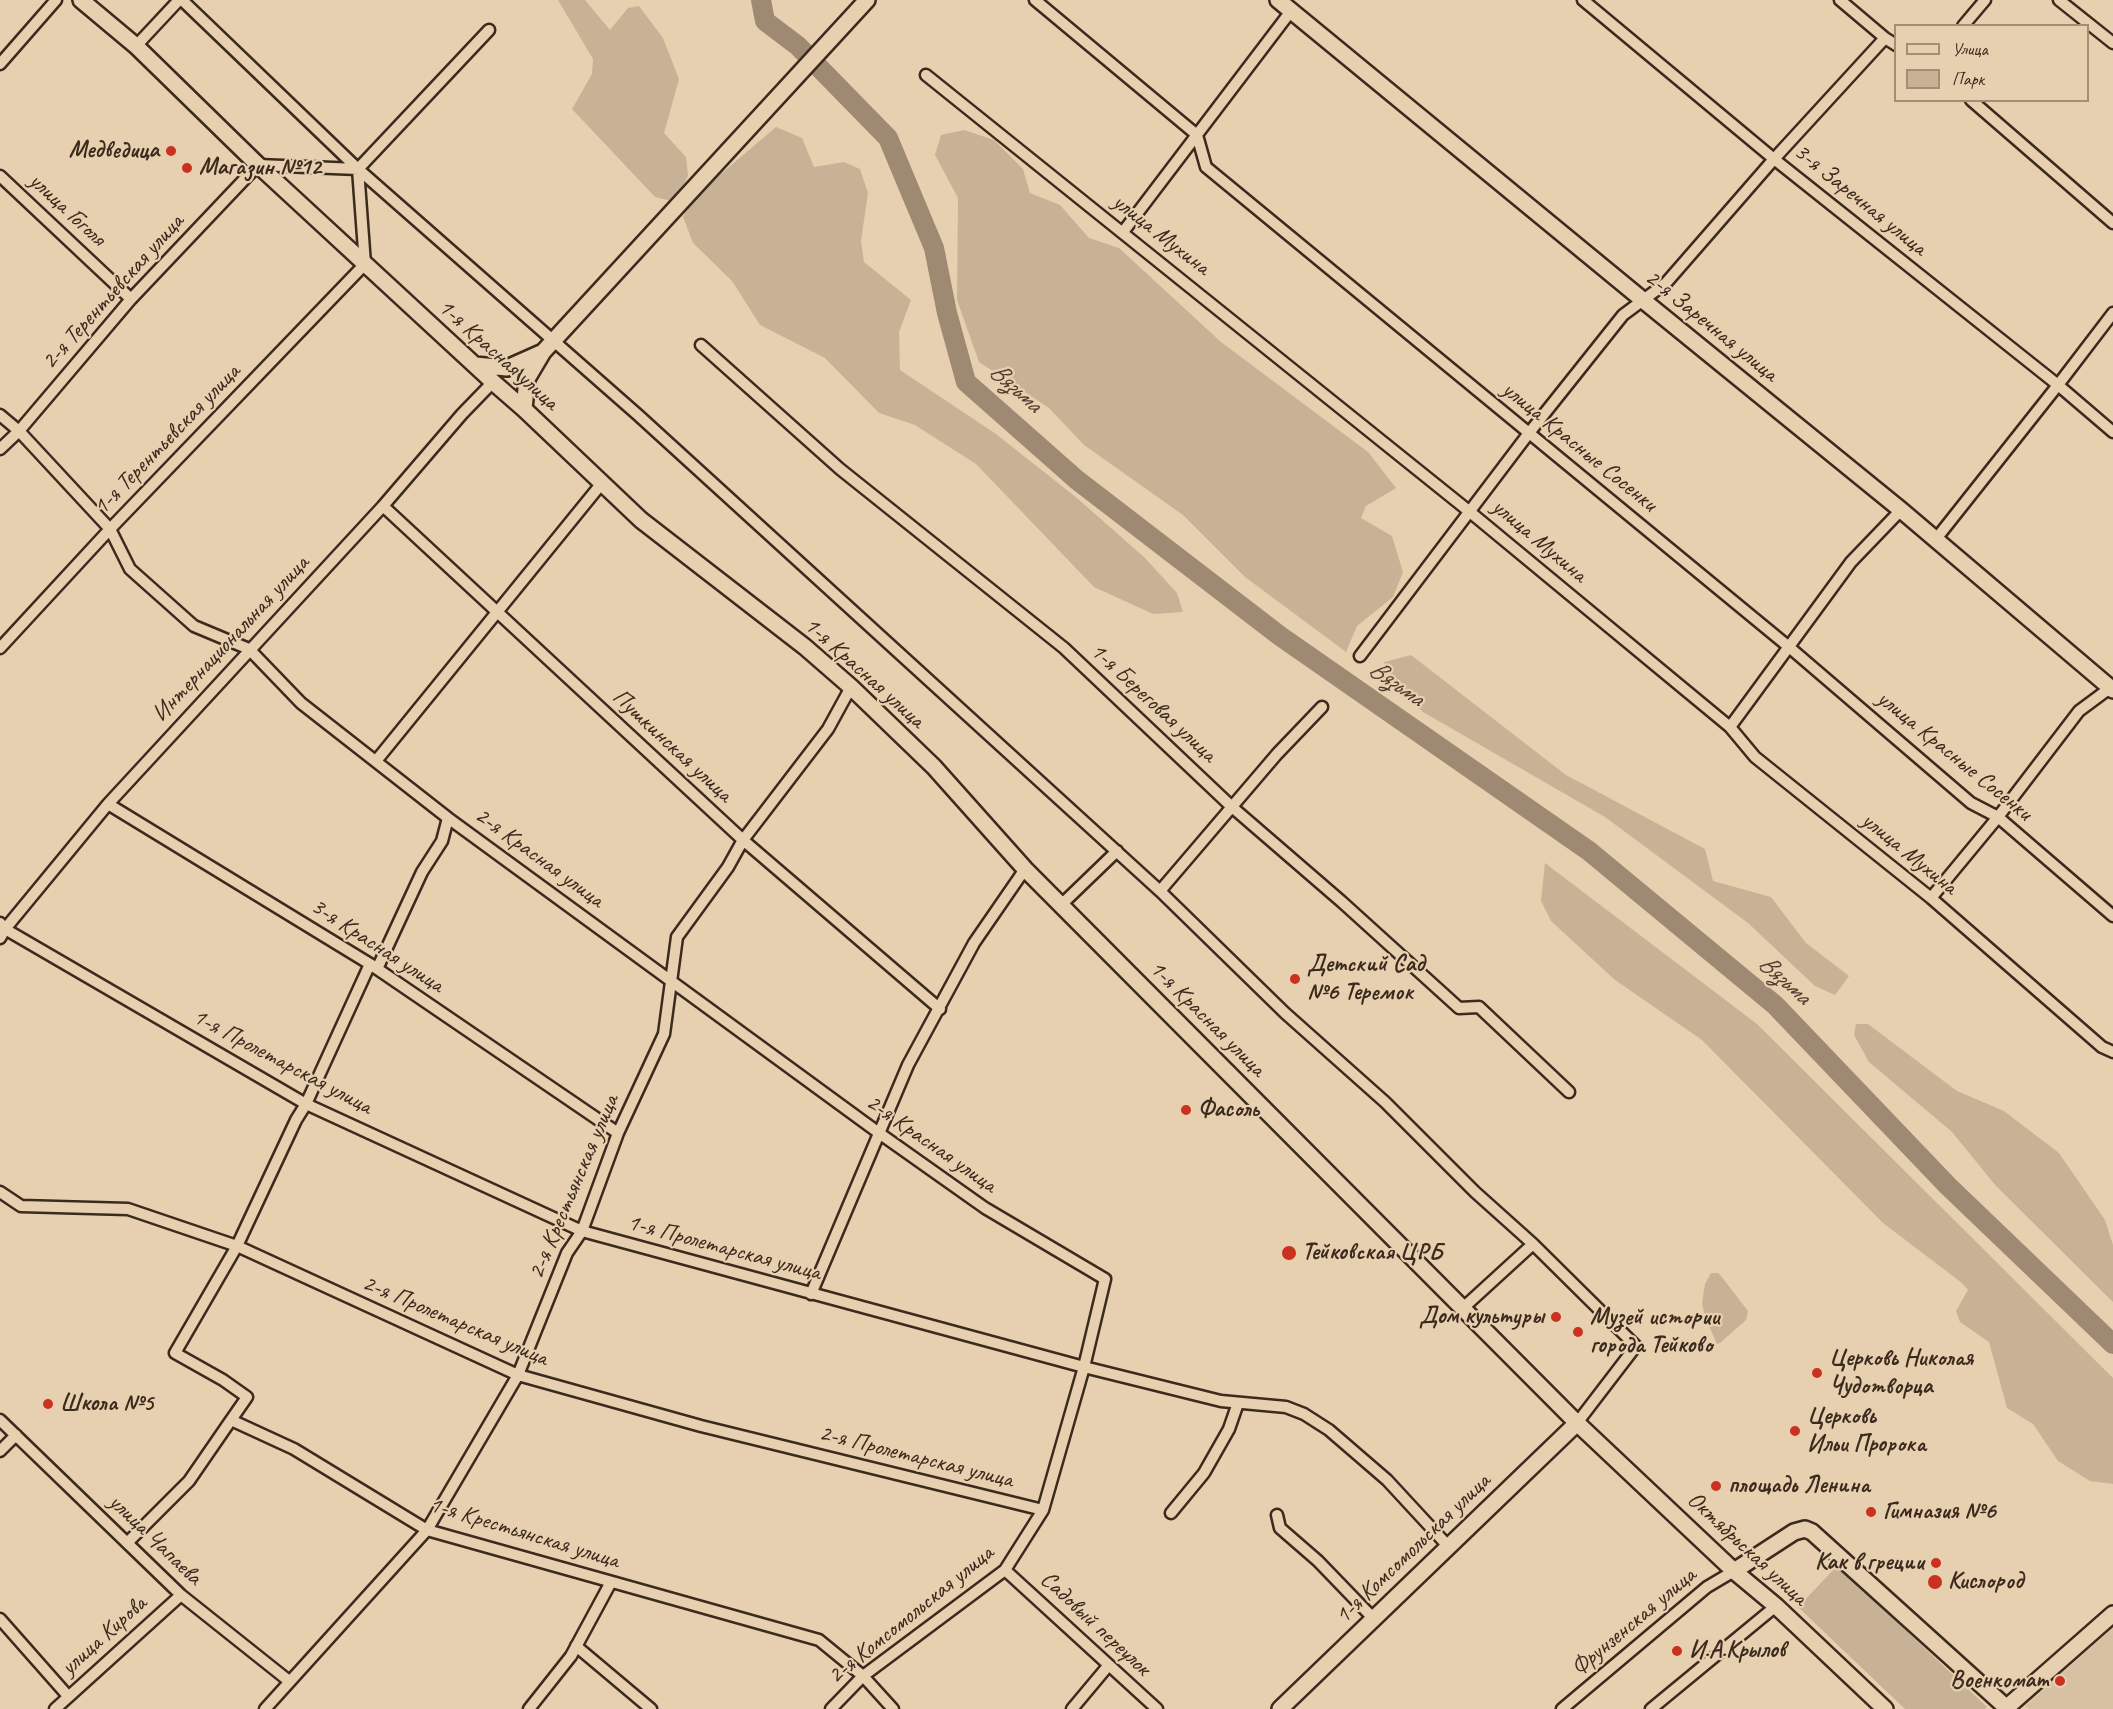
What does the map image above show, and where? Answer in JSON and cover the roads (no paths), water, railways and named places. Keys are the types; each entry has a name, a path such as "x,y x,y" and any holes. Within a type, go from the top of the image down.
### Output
{"main road":[{"name":"1-я Красная улица","path":"81,0 136,46 258,165 524,409 641,520 805,648 851,687 934,767 1025,869 1577,1423"},
{"path":"524,409 527,379 547,347 867,0"},
{"name":"2-я Заречная улица","path":"1278,0 1644,302 1901,510 2112,689"},
{"path":"475,365 507,368 547,347"},
{"name":"1-я Комсомольская улица","path":"1280,1709 1577,1423"},
{"name":"Октябрьская улица","path":"1577,1423 1885,1709"},
{"path":"1734,1571 1794,1532 1805,1529 1812,1532 2006,1709 2113,1614"}],"street":[{"path":"0,63 56,0"},
{"path":"136,46 180,0 547,347 647,423 1117,851 1285,1013 1385,1102 1636,1346 1577,1423"},
{"path":"1035,0 1197,135"},
{"name":"3-я Заречная улица","path":"1583,0 1774,159 2058,385 2113,432"},
{"path":"1840,0 1894,44"},
{"path":"1966,24 1985,0"},
{"path":"2060,0 2113,43"},
{"path":"1123,232 1291,11"},
{"path":"365,264 357,169 489,30"},
{"path":"1360,656 1529,433 1623,315 1644,302 1666,283 1774,159 1885,38"},
{"name":"улица Мухина","path":"926,75 1470,512 1730,727 1755,757 1931,898 2102,1047 2113,1052"},
{"path":"1973,102 2113,223"},
{"name":"улица Красные Сосенки","path":"1197,135 1206,167 1789,647 1971,803 1998,817 2113,916"},
{"path":"258,165 357,169"},
{"name":"2-я Терентьевская улица","path":"0,449 18,432 131,298 258,165"},
{"name":"улица Гоголя","path":"0,176 131,298"},
{"name":"1-я Терентьевская улица","path":"0,648 110,529 365,264"},
{"path":"1936,539 2113,313"},
{"name":"1-я Береговая улица","path":"700,345 840,469 1064,648 1232,807 1350,909 1459,1008 1479,1007 1569,1092"},
{"name":"Интернациональная улица","path":"2,930 108,804 493,382"},
{"name":"2-я Красная улица","path":"0,415 110,529 130,569 194,626 249,649 301,704 448,818 669,981 985,1208 1105,1280"},
{"path":"376,761 602,483"},
{"name":"Пушкинская улица","path":"382,506 743,840 940,1008"},
{"path":"1730,727 1851,562 1901,510"},
{"name":"2-я Крестьянская улица","path":"272,1706 289,1682 427,1530 518,1375 567,1253 582,1231 618,1134 664,1034 676,937 728,867 743,840 828,729 851,687"},
{"path":"1931,898 1998,817 2079,711 2112,689"},
{"path":"1160,891 1277,754 1322,706"},
{"name":"3-я Красная улица","path":"108,804 373,966 618,1134"},
{"path":"128,1543 189,1481 247,1397 223,1380 175,1353 237,1246 296,1120 373,966 422,872 442,842 448,818"},
{"path":"1061,905 1117,851"},
{"path":"811,1294 908,1065 974,944 1025,869"},
{"name":"1-я Пролетарская улица","path":"2,930 306,1104 582,1231 1084,1367 1221,1401 1286,1407 1304,1414 1329,1430 1387,1480 1448,1546"},
{"name":"2-я Пролетарская улица","path":"0,1192 21,1206 128,1209 237,1246 518,1375 701,1426 1043,1510"},
{"path":"1463,1308 1533,1244"},
{"name":"2-я Комсомольская улица","path":"831,1709 863,1676 1005,1570 1043,1510 1084,1367 1105,1280"},
{"path":"1171,1513 1204,1473 1229,1429 1238,1403"},
{"name":"улица Чапаева","path":"0,1420 181,1595 289,1682"},
{"name":"1-я Крестьянская улица","path":"231,1420 294,1449 427,1530 819,1640 863,1676 893,1709"},
{"path":"0,1451 16,1435"},
{"path":"1277,1515 1280,1528 1318,1561 1373,1618"},
{"name":"Садовый переулок","path":"1005,1570 1157,1709"},
{"name":"Фрунзенская улица","path":"1562,1709 1707,1587 1734,1571"},
{"path":"529,1709 571,1656 611,1582"},
{"name":"улица Кирова","path":"55,1709 181,1595"},
{"path":"1652,1709 1776,1606"},
{"path":"0,1619 68,1696"},
{"path":"576,1646 651,1709"},
{"path":"1072,1709 1108,1666"}],"waterway":[{"name":"Вязьма","path":"761,0 765,21 798,46 888,138 934,248 947,313 966,382 1077,480 1280,636 1589,851 1775,1005 1948,1186 2113,1344"}],"place":[{"name":"Медведица","path":"171,151"},
{"name":"Магазин №12","path":"187,168"},
{"name":"Детский Сад №6 Теремок","path":"1295,979"},
{"name":"Фасоль","path":"1186,1110"},
{"name":"Тейковская ЦРБ","path":"1289,1253"},
{"name":"Дом культуры","path":"1556,1317"},
{"name":"Музей истории города Тейково","path":"1578,1332"},
{"name":"Церковь Николая Чудотворца","path":"1817,1373"},
{"name":"Школа №5","path":"48,1404"},
{"name":"Церковь Ильи Пророка","path":"1795,1431"},
{"name":"площадь Ленина","path":"1716,1486"},
{"name":"Гимназия №6","path":"1871,1512"},
{"name":"Как в греции","path":"1936,1563"},
{"name":"Кислород","path":"1935,1582"},
{"name":"И.А.Крылов","path":"1677,1651"},
{"name":"Военкомат","path":"2060,1681"}]}
